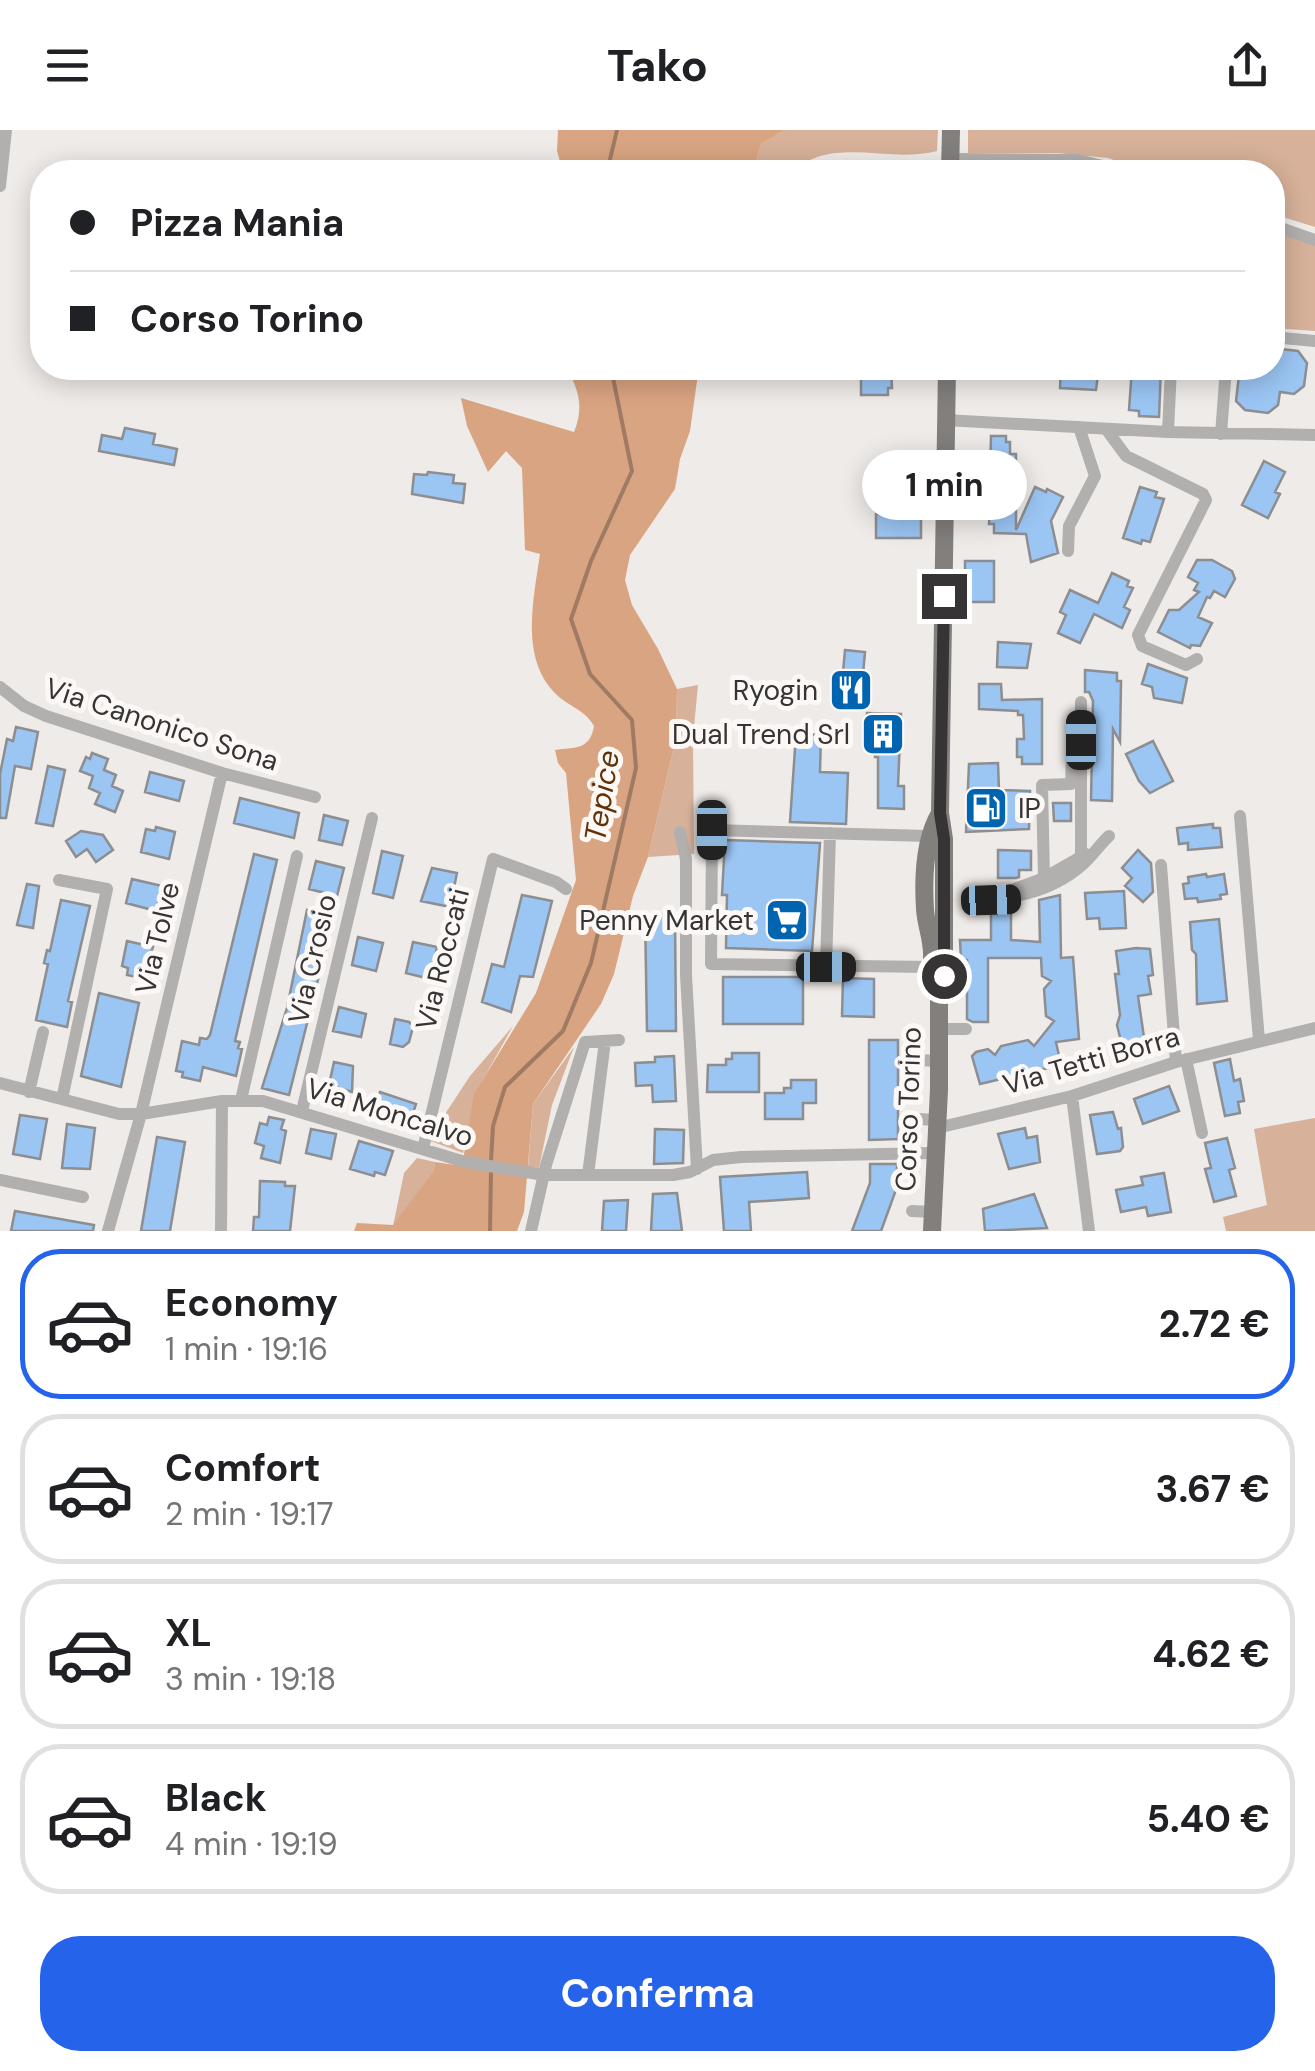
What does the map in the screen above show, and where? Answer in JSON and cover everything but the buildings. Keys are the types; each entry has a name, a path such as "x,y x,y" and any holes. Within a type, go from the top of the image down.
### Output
{"main road":[{"path":"950,160 951,130"},
{"name":"Corso Torino","path":"939,990 944,976 933,836 940,813 947,380"},
{"name":"Corso Torino","path":"932,1222 940,1029 939,990 932,967 938,914"}],"street":[{"path":"0,186 6,130"},
{"path":"1285,230 1315,240"},
{"path":"1285,338 1315,341"},
{"path":"1168,432 1171,380"},
{"path":"1221,434 1225,380"},
{"path":"945,420 1315,435"},
{"path":"1068,551 1069,526 1095,476 1079,428"},
{"path":"1106,429 1126,456 1202,494 1206,500 1138,635 1142,646 1186,665 1196,660"},
{"name":"Via Canonico Sona","path":"0,687 24,706 46,716 222,774 315,797"},
{"path":"968,901 1014,899 1084,864 1087,853 1081,702"},
{"path":"1044,878 1042,784 1071,784 1073,730"},
{"name":"Via Tolve","path":"108,1231 141,1114 222,774"},
{"path":"1240,816 1259,1040"},
{"name":"Via Crosio","path":"302,1111 372,818"},
{"path":"932,967 711,964 712,830 933,836"},
{"path":"680,832 686,859 686,975 696,1169"},
{"path":"826,967 830,833"},
{"path":"938,914 1044,878 1109,836"},
{"path":"241,1100 297,856"},
{"name":"Via Roccati","path":"423,1149 492,859 566,889"},
{"path":"1161,865 1181,1060 1202,1133"},
{"path":"58,880 107,890 62,1099"},
{"name":"Via Tetti Borra","path":"917,1118 937,1124 1072,1096 1181,1060 1315,1028"},
{"path":"940,1029 966,1029"},
{"path":"29,1092 44,1032"},
{"path":"531,1231 540,1175 585,1042 612,1040 588,1174"},
{"path":"917,1060 939,1061"},
{"name":"Via Moncalvo","path":"0,1083 120,1114 222,1101 263,1101 465,1162 540,1175 672,1175 713,1160 741,1157 904,1156 934,1152"},
{"path":"1072,1096 1089,1230"},
{"path":"221,1231 222,1101"},
{"path":"0,1180 82,1197"},
{"path":"912,1211 932,1222"}],"shaded area":[{"path":"558,130 785,130 761,144 756,160 560,160"},
{"path":"785,130 938,130 937,151 918,154 843,153 811,160 756,160 761,144"},
{"path":"968,130 1315,130 1315,227 1285,218 1285,160 1114,160 1058,153 968,153"},
{"path":"1285,236 1315,244 1315,331 1285,329"},
{"path":"573,380 697,380 690,431 675,489 630,555 625,580 632,605 677,689 676,738 648,857 633,896 614,974 601,1004 533,1104 524,1212 517,1231 354,1231 357,1223 393,1225 434,1170 435,1162 462,1166 474,1094 536,993 576,880 566,773 555,750 585,743 594,726 553,691 536,660 532,625 540,554 525,550 522,468 506,451 488,472 467,426 461,398 574,432 579,415"},
{"path":"698,685 693,738 694,854 648,857 676,738 677,689"},
{"path":"513,1026 476,1092 463,1153 428,1140 470,1076"},
{"path":"574,1047 552,1105 539,1168 528,1167 533,1104"},
{"path":"1315,1118 1315,1231 1226,1231 1223,1217 1267,1205 1254,1129"},
{"path":"417,1158 435,1162 434,1170 393,1226 404,1173"}],"waterway":[{"name":"Tepice","path":"610,160 617,130"},
{"name":"Tepice","path":"491,1161 493,1126 505,1087 563,1031 591,963 636,768 632,720 590,674 571,619 591,561 632,471 613,380"},
{"name":"Tepice","path":"490,1231 491,1170"}],"place":[{"name":"Ryogin","path":"851,690"},
{"name":"Dual Trend Srl","path":"883,734"},
{"name":"IP","path":"986,808"},
{"name":"Penny Market","path":"787,920"}],"route":[{"path":"944,596 940,813 944,839 944,976"}]}
